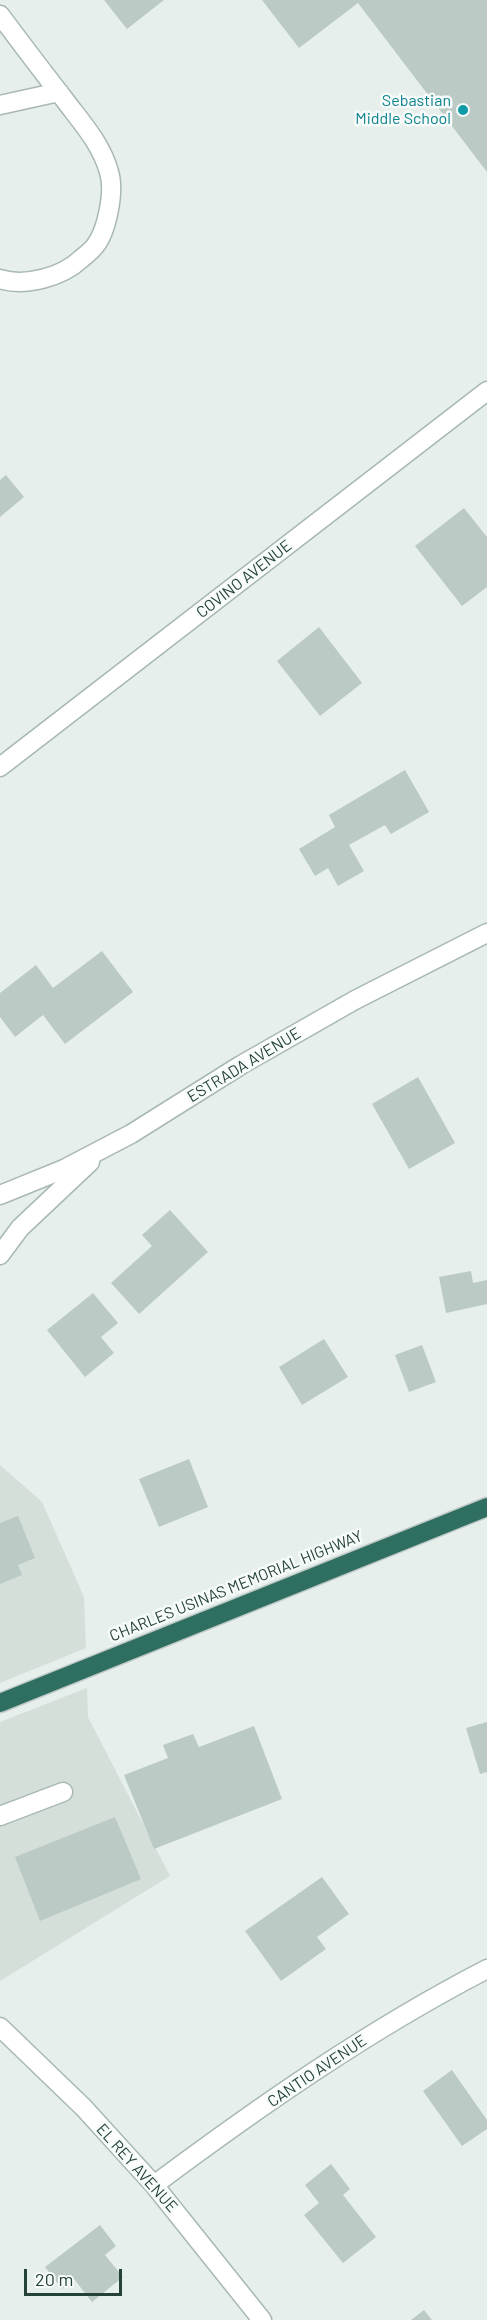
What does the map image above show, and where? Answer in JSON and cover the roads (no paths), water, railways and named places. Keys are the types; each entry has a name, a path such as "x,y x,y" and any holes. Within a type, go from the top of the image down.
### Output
{"highway":[{"name":"CHARLES USINAS MEMORIAL HIGHWAY","path":"0,1703 487,1507"}],"street":[{"path":"0,15 97,142 110,173 106,224 96,245 76,264 53,275 34,280 9,282 0,279"},
{"path":"0,105 58,92"},
{"name":"COVINO AVENUE","path":"0,767 487,391"},
{"name":"ESTRADA AVENUE","path":"0,1195 105,1148 241,1065 355,1000 487,933"},
{"path":"0,1256 20,1228 105,1148"},
{"path":"0,1816 63,1792"},
{"name":"CANTIO AVENUE","path":"154,2185 218,2137 350,2047 438,1994 487,1969"},
{"name":"EL REY AVENUE","path":"0,2027 84,2108 154,2185 262,2320"}],"place":[{"name":"Sebastian Middle School","path":"463,110"}]}
